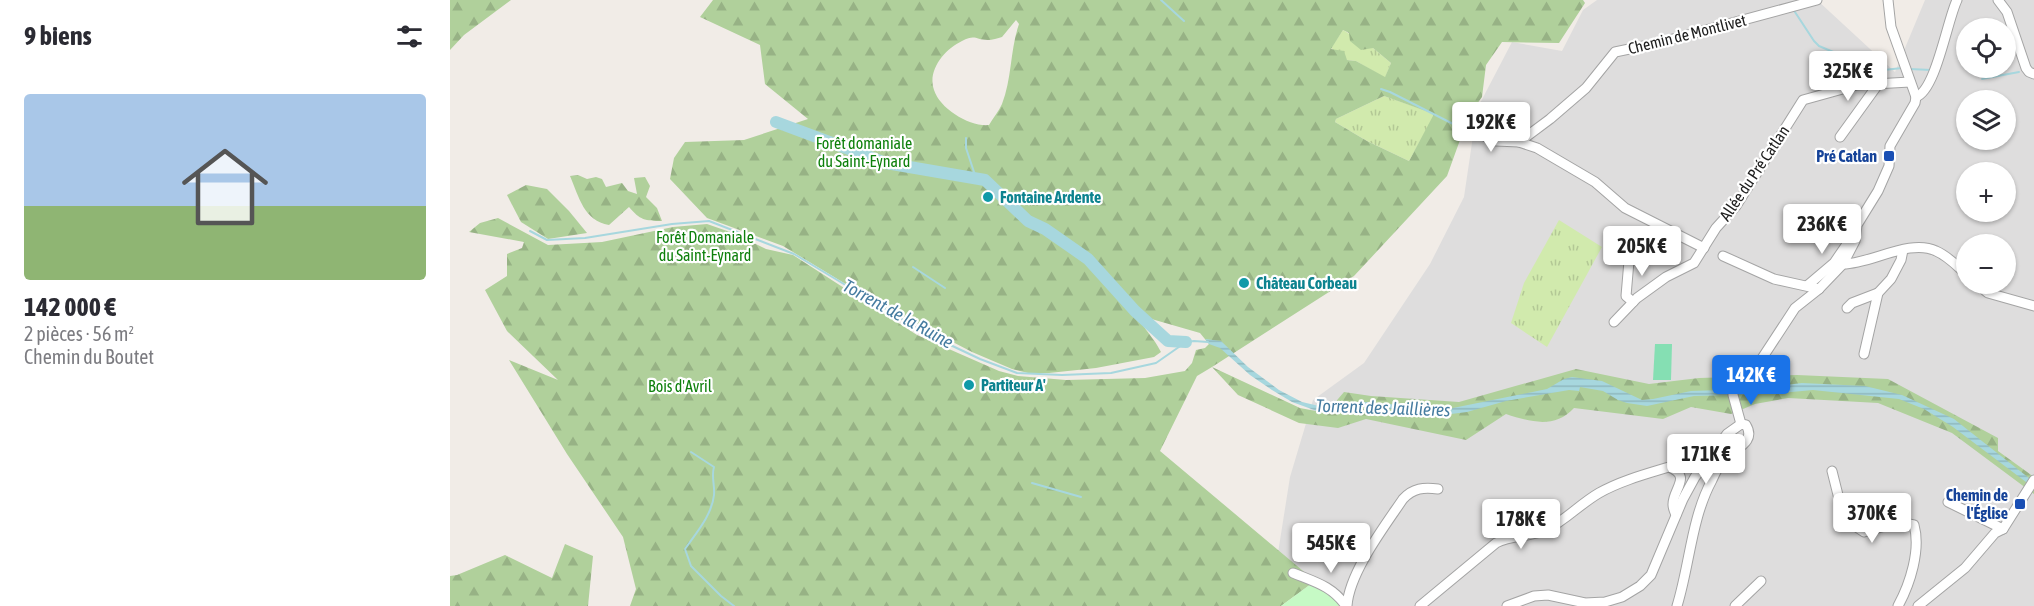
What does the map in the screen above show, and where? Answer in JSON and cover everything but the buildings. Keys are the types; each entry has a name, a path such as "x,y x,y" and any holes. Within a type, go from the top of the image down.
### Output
{"street":[{"name":"Chemin de Montlivet","path":"1519,142 1586,88 1615,52 1658,43 1817,0"},
{"path":"1741,424 1733,390 1756,366 1795,308 1819,289 1843,264 1855,241 1857,225 1878,191 1889,166 1890,146 1915,103 1916,97 1891,27 1888,0"},
{"path":"1916,97 1921,95 1935,72 1957,0"},
{"path":"1998,0 2010,18 2026,68 2034,74"},
{"name":"Allée du Pré Catlan","path":"1614,322 1633,302 1666,277 1694,263 1716,228 1736,206 1803,100 1857,85 1910,82"},
{"path":"1840,137 1879,83"},
{"path":"1470,130 1497,141 1519,142 1537,148 1595,182 1625,208 1704,248"},
{"path":"1808,285 1834,263 1850,238 1851,230"},
{"path":"1843,264 1855,264 1920,247 1934,250 1956,265"},
{"path":"1848,308 1852,303 1878,293 1891,279 1901,260 1903,250"},
{"path":"1723,256 1774,279 1819,289"},
{"path":"1629,261 1626,296 1633,302"},
{"path":"1864,354 1878,293"},
{"path":"1992,294 2034,306"},
{"path":"1507,606 1534,596 1556,601 1605,602 1622,597 1640,586 1651,575 1695,477 1727,434 1741,424 1746,425 1748,439 1745,444 1723,460 1703,498 1696,521 1686,577 1677,606"},
{"path":"1419,606 1496,543 1543,531 1569,516 1600,493 1624,482 1669,467 1680,475 1681,482 1673,505 1676,515"},
{"path":"1832,471 1838,495 1849,522 1864,532 1899,522 1914,525 1918,537 1914,562 1905,593 1898,606"},
{"path":"1918,606 1965,568 1995,533 2003,529 2029,495 2034,480"},
{"path":"1346,606 1348,593 1355,577 1403,499 1417,489 1438,489"},
{"path":"1948,502 2003,529"},
{"path":"1293,573 1331,589 1346,606"},
{"path":"1735,606 1761,581"}],"shaded area":[{"path":"1597,0 1817,0 1895,72 1925,0 2034,0 2034,606 1299,606 1278,553 1290,477 1313,400 1364,363 1430,264 1464,197 1477,109 1512,42 1562,51 1583,10"}],"green space":[{"path":"450,0 511,0 464,35 450,50"},
{"path":"713,0 1583,0 1585,3 1559,43 1502,42 1486,65 1482,97 1469,115 1447,176 1354,276 1197,376 1160,451 1315,581 1281,606 630,606 636,589 623,537 567,454 509,360 558,380 507,331 485,290 507,276 507,254 522,248 524,242 469,232 480,223 498,218 548,245 602,242 673,227 707,224 733,233 766,249 793,255 917,335 999,371 1018,376 1066,380 1145,378 1185,371 1192,363 1196,350 1205,348 1209,344 1200,333 1148,318 1135,306 1139,319 1161,352 1154,357 1096,368 1049,373 1028,373 1012,369 972,352 872,300 783,246 707,218 670,179 674,158 685,142 744,140 808,119 765,84 760,45 700,17","holes":["1016,20 1019,24 1008,85 1002,104 989,125 965,120 949,110 937,97 932,82 935,68 949,49 962,41 973,38 988,40 1002,37","1343,30 1349,33 1350,41 1361,50 1373,48 1391,63 1385,77 1356,61 1347,60 1344,51 1331,49","1384,96 1434,114 1409,161 1367,141 1335,122 1336,119"]},
{"path":"1343,30 1373,48 1391,63 1385,78 1356,61 1347,60 1331,48"},
{"path":"1384,96 1435,114 1409,161 1367,141 1335,122 1336,119"},
{"path":"578,175 587,179 596,177 602,179 606,187 622,183 628,191 637,194 634,178 645,177 650,186 646,197 657,208 662,221 643,219 629,207 609,225 601,223 588,213 580,200 570,176"},
{"path":"526,185 547,189 587,233 548,239 521,222 507,195"},
{"path":"1559,220 1602,247 1547,347 1511,323 1524,283"},
{"path":"1655,344 1672,344 1671,380 1653,380"},
{"path":"1212,367 1300,408 1326,413 1344,392 1459,402 1576,369 1649,384 1699,378 1797,375 1888,379 1998,438 1998,451 2034,477 2034,494 1952,433 1878,403 1788,398 1755,404 1731,414 1691,407 1663,419 1574,408 1559,419 1542,422 1506,414 1466,440 1366,419 1338,428 1299,423 1238,395"},
{"path":"565,544 593,556 588,606 450,606 450,576 505,555 552,578"},
{"path":"1315,581 1346,606 1281,606"}],"water":[{"name":"Torrent des Jaillières","path":"1205,339 1221,341 1248,367 1279,390 1302,402 1319,406 1365,402 1448,409 1547,389 1572,377 1602,381 1642,400 1691,391 1752,389 1802,383 1865,386 1902,395 1954,419 2034,482 2034,488 1953,427 1924,409 1899,399 1813,390 1770,394 1694,396 1647,406 1627,403 1603,391 1580,387 1579,391 1569,390 1506,401 1451,414 1367,407 1317,411 1292,402 1272,390 1250,375 1220,348 1209,344"}],"waterway":[{"path":"1161,0 1184,21"},
{"path":"1793,9 1819,46 1862,64 1884,70 1902,68"},
{"path":"1910,69 1931,70"},
{"path":"1982,79 2019,72"},
{"path":"1381,89 1467,131"},
{"name":"Torrent de la Ruine","path":"776,122 886,163 985,180 1028,221 1045,229 1088,259 1135,311 1168,341 1186,342"},
{"path":"966,138 966,148 976,178"},
{"name":"Torrent de la Ruine","path":"530,231 547,240 585,238 672,224 709,221 794,254 925,333 980,359 1017,373 1062,375 1111,373 1156,363 1186,342 1208,342"},
{"path":"913,267 945,288"},
{"path":"691,452 714,467 714,495 707,517 685,549 691,566 734,606"},
{"path":"1032,483 1081,497"}],"place":[{"name":"Pré Catlan","path":"1889,156"},
{"name":"Fontaine Ardente","path":"988,197"},
{"name":"Château Corbeau","path":"1244,283"},
{"name":"Partiteur A'","path":"969,385"},
{"name":"Chemin de l'Église","path":"2020,504"}],"park label":[{"name":"Forêt domaniale du Saint-Eynard","path":"864,152"},
{"name":"Forêt Domaniale du Saint-Eynard","path":"705,246"},
{"name":"Bois d'Avril","path":"680,386"}]}
